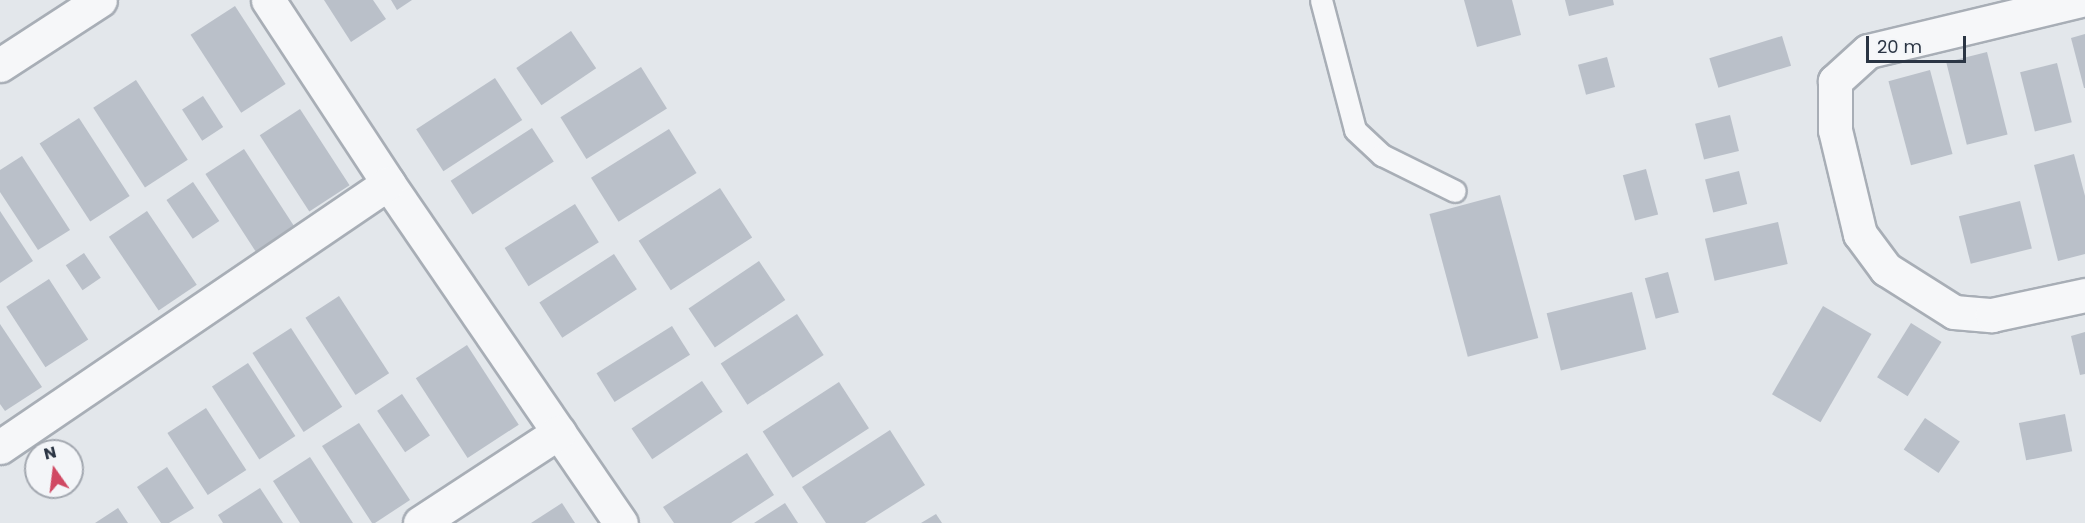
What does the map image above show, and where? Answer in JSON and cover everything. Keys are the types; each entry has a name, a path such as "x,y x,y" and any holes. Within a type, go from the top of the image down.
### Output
{"street":[{"path":"0,64 100,0"},
{"path":"268,0 388,183 621,523"},
{"path":"2081,0 1868,51 1835,81 1835,130 1860,234 1886,269 1954,312 1992,315 2085,295"},
{"path":"0,447 388,183"},
{"path":"420,523 559,432"}],"lane":[{"path":"1321,0 1355,130 1382,155 1455,191"}],"building":[{"path":"324,0 373,0 386,19 351,42"},
{"path":"391,0 412,0 397,10"},
{"path":"1464,0 1512,0 1521,35 1477,47"},
{"path":"1565,0 1613,0 1614,5 1569,16"},
{"path":"235,6 286,84 241,113 191,35"},
{"path":"571,31 596,68 541,105 516,68"},
{"path":"2085,34 2085,88 2084,88 2071,38"},
{"path":"1782,36 1791,66 1718,88 1709,58"},
{"path":"1987,52 2008,134 1967,145 1946,62"},
{"path":"1607,57 1615,87 1586,95 1578,65"},
{"path":"2057,63 2072,122 2035,131 2020,72"},
{"path":"641,67 667,109 586,159 560,117"},
{"path":"1930,70 1953,154 1911,165 1888,81"},
{"path":"495,78 522,120 443,171 416,129"},
{"path":"136,80 188,160 145,187 93,108"},
{"path":"203,96 223,127 202,141 182,110"},
{"path":"300,109 350,185 309,211 260,135"},
{"path":"1730,115 1739,151 1704,160 1695,124"},
{"path":"79,118 130,196 90,222 40,144"},
{"path":"532,128 554,162 472,214 451,181"},
{"path":"669,129 697,173 619,222 591,178"},
{"path":"244,149 295,227 256,252 205,174"},
{"path":"2074,154 2085,196 2085,254 2058,261 2034,165"},
{"path":"22,156 70,230 38,250 0,192 0,170"},
{"path":"1646,169 1658,214 1635,221 1623,175"},
{"path":"1739,171 1747,204 1713,212 1705,179"},
{"path":"193,182 219,221 193,239 166,200"},
{"path":"720,188 752,237 671,290 639,241"},
{"path":"1500,195 1538,338 1468,357 1429,214"},
{"path":"2020,201 2032,249 1971,264 1959,216"},
{"path":"575,204 599,242 528,286 505,248"},
{"path":"0,211 33,261 0,283"},
{"path":"147,211 197,285 159,311 109,237"},
{"path":"1778,222 1788,264 1715,281 1705,239"},
{"path":"84,253 101,278 83,290 66,265"},
{"path":"614,254 637,289 562,338 539,302"},
{"path":"759,261 785,300 715,347 689,309"},
{"path":"1668,272 1679,313 1656,319 1645,278"},
{"path":"49,279 88,339 45,367 6,307"},
{"path":"1632,292 1646,349 1561,371 1547,313"},
{"path":"339,296 389,373 356,395 305,318"},
{"path":"1823,306 1871,334 1820,422 1772,394"},
{"path":"797,314 824,355 747,405 721,364"},
{"path":"1911,323 1942,342 1908,396 1877,377"},
{"path":"0,324 42,387 5,411 0,404"},
{"path":"672,326 690,355 615,402 597,373"},
{"path":"291,328 342,407 304,432 252,353"},
{"path":"2085,332 2085,374 2080,375 2071,336"},
{"path":"467,345 519,425 468,458 416,378"},
{"path":"248,363 295,436 259,459 212,386"},
{"path":"702,381 723,412 652,459 632,429"},
{"path":"839,382 869,428 793,478 763,432"},
{"path":"402,394 430,435 405,452 377,411"},
{"path":"206,408 246,470 208,495 167,433"},
{"path":"2065,414 2072,451 2026,460 2019,423"},
{"path":"1925,418 1960,441 1939,473 1904,450"},
{"path":"359,423 410,500 375,523 372,523 322,446"},
{"path":"890,430 925,485 865,523 826,523 802,487"},
{"path":"747,453 774,495 731,523 674,523 663,507"},
{"path":"310,457 353,523 300,523 273,481"},
{"path":"167,467 194,508 169,523 161,523 137,487"},
{"path":"260,488 283,523 223,523 218,515"},
{"path":"562,503 575,523 531,523"},
{"path":"785,503 798,523 754,523"},
{"path":"118,508 128,523 95,523"},
{"path":"936,514 942,523 921,523"}]}
